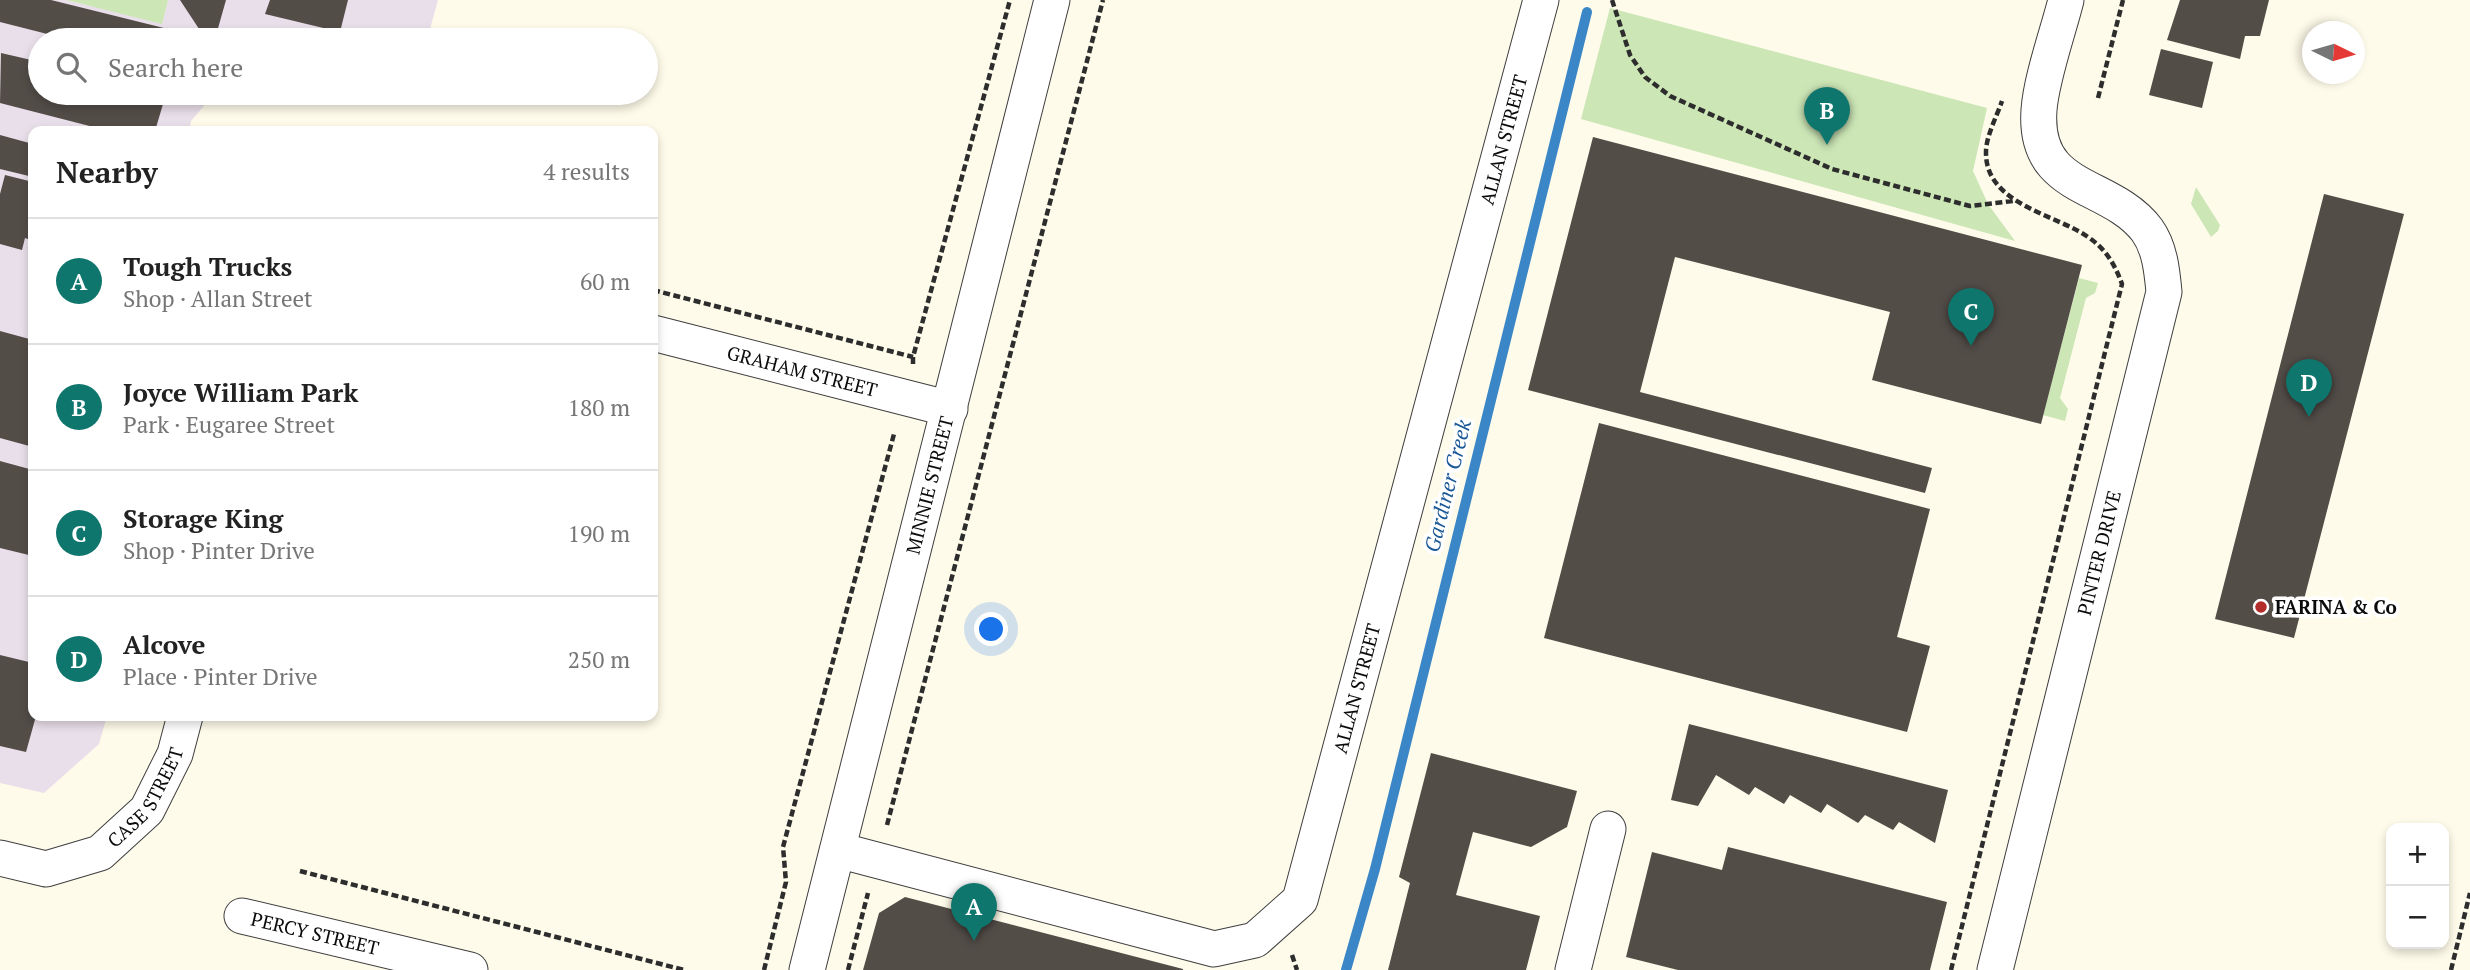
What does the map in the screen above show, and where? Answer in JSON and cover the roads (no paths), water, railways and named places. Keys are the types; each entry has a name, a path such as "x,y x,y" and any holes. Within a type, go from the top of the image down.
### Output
{"street":[{"name":"MINNIE STREET","path":"807,970 1052,0"},
{"name":"ALLAN STREET","path":"838,850 1214,949 1255,940 1300,900 1541,0"},
{"name":"PINTER DRIVE","path":"1996,970 2164,292 2159,256 2147,231 2128,211 2066,176 2050,163 2041,137 2039,110 2066,0"},
{"name":"GRAHAM STREET","path":"658,334 950,409"},
{"name":"CASE STREET","path":"0,858 46,869 100,853 147,810 174,754 184,721"},
{"path":"1573,970 1608,829"},
{"name":"PERCY STREET","path":"242,916 470,970"}],"waterway":[{"name":"Gardiner Creek","path":"1346,970 1375,869 1587,12"}],"place":[{"name":"Joyce William Park","path":"1827,145"},
{"name":"Storage King","path":"1971,346"},
{"name":"Alcove","path":"2309,417"},
{"name":"FARINA & Co","path":"2261,607"},
{"name":"Tough Trucks","path":"974,941"}]}
